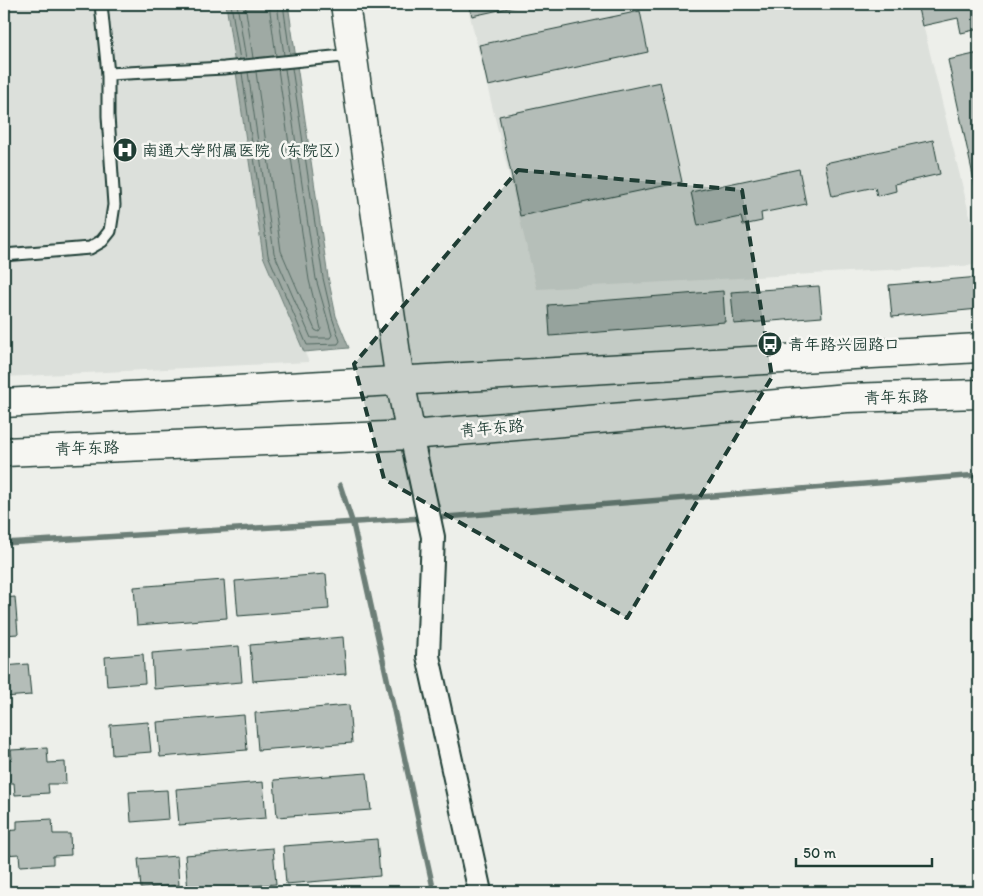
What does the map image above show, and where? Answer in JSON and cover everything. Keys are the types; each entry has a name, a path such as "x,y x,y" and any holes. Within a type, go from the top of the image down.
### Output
{"main road":[{"path":"345,4 400,381 412,435"},
{"path":"4,403 979,348"},
{"name":"青年东路","path":"4,452 412,435 847,398 979,394"}],"street":[{"path":"412,435 433,537 428,656 480,892"}],"lane":[{"path":"4,255 90,248 102,241 110,231 114,205 108,116 108,74 101,4"},
{"path":"108,74 224,68 353,56"}],"highlighted area":[{"path":"518,170 742,190 772,377 627,618 384,479 354,364"}],"shaded area":[{"name":"南通大学附属医院（东院区）","path":"4,4 226,4 263,256 309,362 4,377"},
{"path":"467,4 918,4 979,254 979,265 537,289"}],"water":[{"path":"226,4 288,4 328,277 336,316 349,348 304,352 263,256"}],"building":[{"path":"469,4 527,4 472,16"},
{"path":"917,4 979,4 979,29 961,33 958,18 922,26"},
{"path":"640,11 648,52 488,86 479,45"},
{"path":"979,53 979,203 948,60"},
{"path":"660,82 682,182 520,216 499,116"},
{"path":"933,140 940,174 895,184 896,191 877,196 875,187 832,196 825,163"},
{"path":"799,169 806,204 761,213 762,221 743,225 741,217 698,226 691,192"},
{"path":"979,277 979,309 892,317 889,285"},
{"path":"819,286 822,317 734,324 731,292"},
{"path":"723,291 725,322 550,336 548,305"},
{"path":"326,574 329,609 238,616 235,581"},
{"path":"224,580 227,618 137,625 134,587"},
{"path":"15,597 18,634 4,635 4,598"},
{"path":"343,637 346,674 253,681 250,645"},
{"path":"239,646 242,682 154,689 152,653"},
{"path":"143,654 145,683 107,686 105,657"},
{"path":"28,664 31,695 4,697 4,666"},
{"path":"349,705 352,743 258,750 255,713"},
{"path":"244,715 247,750 160,757 157,722"},
{"path":"148,722 151,752 112,755 110,725"},
{"path":"47,748 48,763 65,762 66,784 48,784 49,793 15,795 14,783 4,783 4,760 12,759 11,750"},
{"path":"367,773 371,810 277,817 274,780"},
{"path":"263,782 266,818 179,825 176,789"},
{"path":"167,790 169,819 131,822 129,792"},
{"path":"52,819 53,834 70,834 71,855 53,856 53,864 20,866 19,854 4,855 4,831 17,830 17,821"},
{"path":"377,839 380,876 286,884 283,846"},
{"path":"273,848 276,884 188,891 185,855"},
{"path":"177,856 179,885 141,888 138,859"}],"waterway":[{"path":"433,518 979,475"},
{"path":"340,485 353,524 434,892"},
{"path":"4,543 423,518"}],"place":[{"name":"南通大学附属医院（东院区）","path":"125,150"},
{"name":"青年路兴园路口","path":"770,344"}]}
